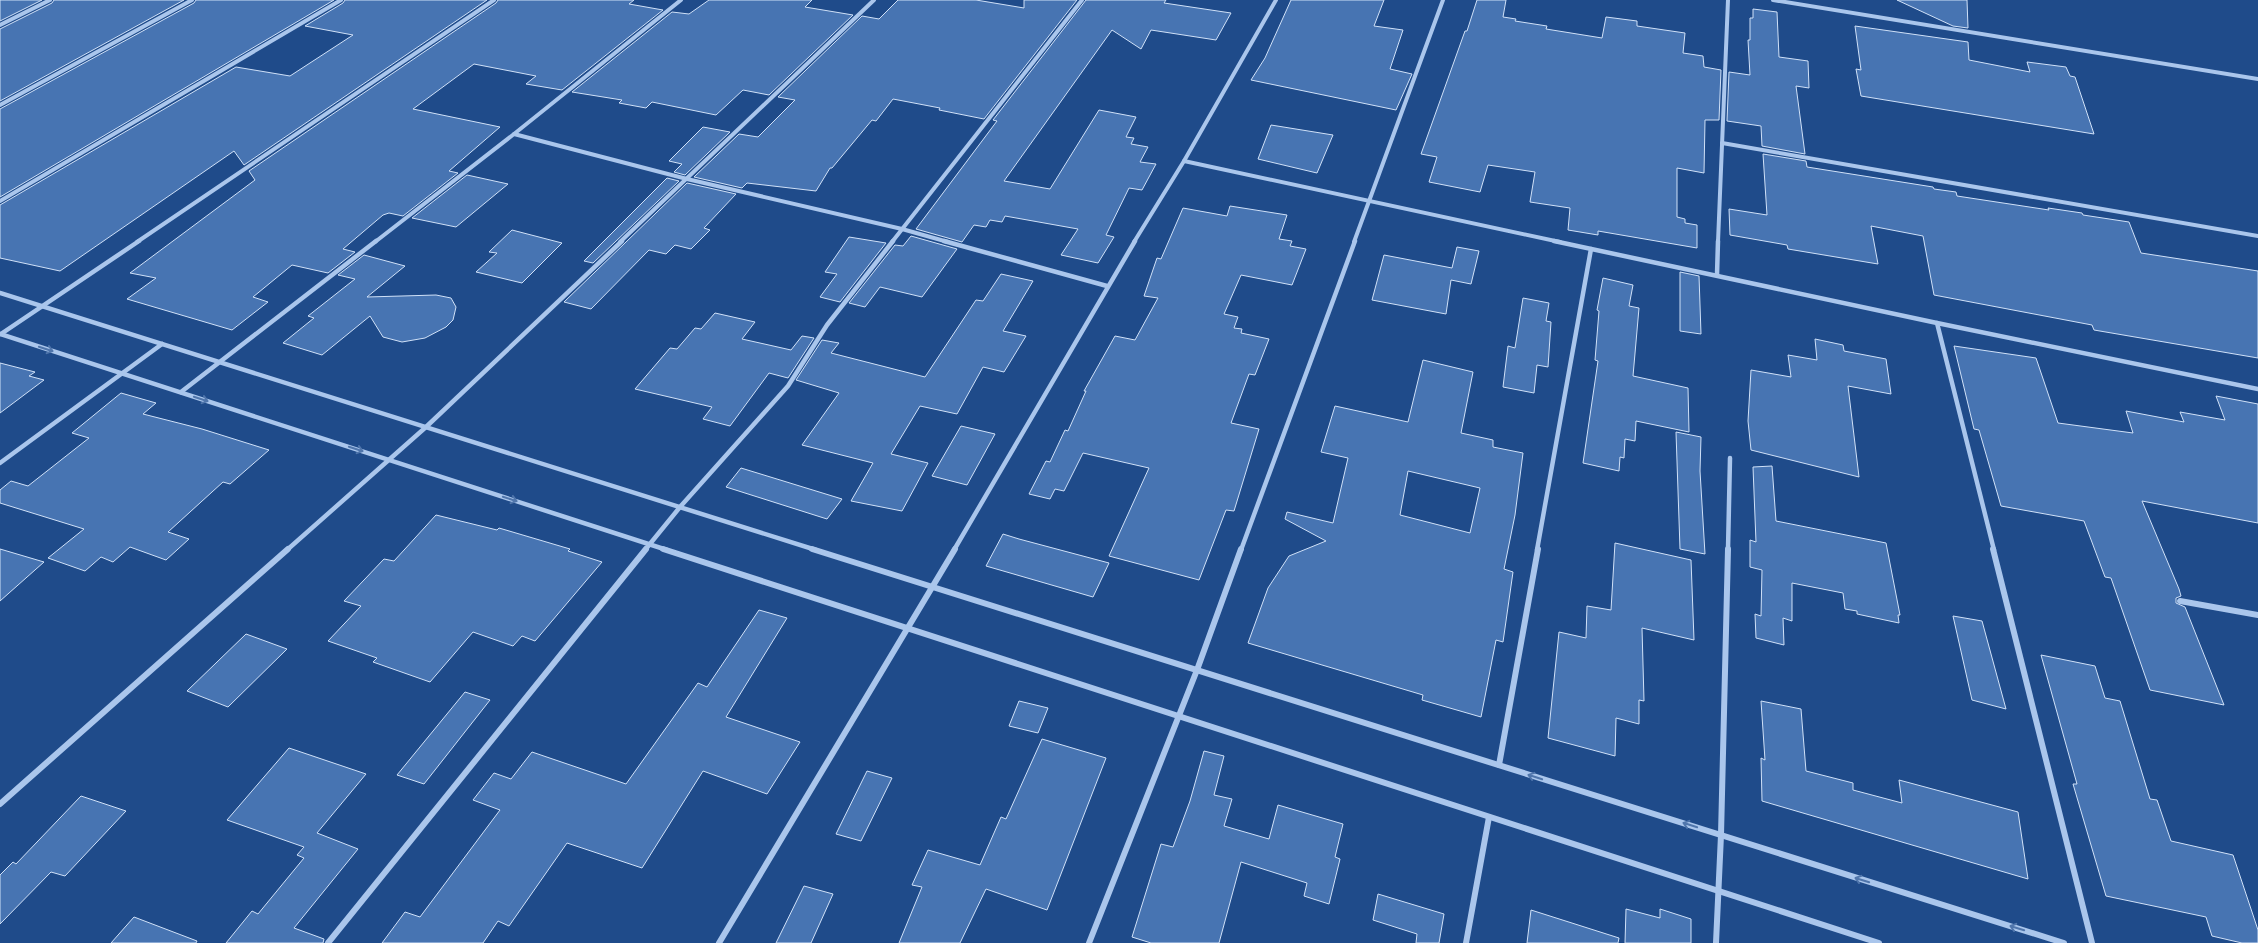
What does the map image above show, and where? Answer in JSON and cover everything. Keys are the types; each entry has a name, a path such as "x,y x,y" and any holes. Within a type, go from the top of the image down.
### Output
{"street":[{"path":"0,25 50,0"},
{"path":"0,105 192,0"},
{"path":"0,201 341,0"},
{"path":"1,334 494,0"},
{"path":"181,392 514,134 682,0"},
{"path":"0,804 426,427 874,0"},
{"path":"328,943 680,507 788,386 827,325 1082,0"},
{"path":"719,943 933,587 1107,286 1184,161 1276,0"},
{"path":"1089,943 1197,670 1443,0"},
{"path":"1717,275 1728,0"},
{"path":"1773,0 2258,79"},
{"path":"514,134 687,179 902,229 1107,286"},
{"path":"1722,143 2258,236"},
{"path":"1184,161 1937,323 2258,389"},
{"path":"1499,765 1592,249"},
{"path":"0,293 2064,943"},
{"path":"1937,323 2092,943"},
{"path":"1,334 1879,943"},
{"path":"0,463 162,344"},
{"path":"1716,943 1721,835 1730,458"},
{"path":"2180,601 2258,615"},
{"path":"1466,943 1489,817"}],"building":[{"path":"0,0 42,0 0,21"},
{"path":"54,0 184,0 0,101 0,29 52,3"},
{"path":"196,0 334,0 0,197 0,109 194,3"},
{"path":"345,0 487,0 244,165 234,151 60,271 0,258 0,205 236,67 290,76 353,35 305,26"},
{"path":"498,0 634,0 629,4 663,10 562,90 526,84 536,76 474,64 413,109 500,127 449,171 458,173 403,216 389,213 383,215 343,249 355,252 328,273 292,265 253,297 268,302 232,330 127,299 156,278 130,273 255,180 249,171"},
{"path":"709,0 812,0 805,7 853,15 769,95 743,90 716,115 652,102 646,108 619,103 622,100 572,92 672,12 689,14"},
{"path":"898,0 976,0 1024,8 1024,0 1077,0 984,119 893,99 876,121 872,120 832,168 830,168 816,191 747,183 742,188 694,177 739,134 758,137 795,100 778,97 862,16 879,19"},
{"path":"1086,0 1166,0 1164,3 1231,13 1216,40 1151,30 1141,49 1112,30 1004,181 1050,189 1099,110 1136,117 1126,137 1134,138 1131,144 1148,147 1140,162 1156,164 1142,190 1129,188 1106,235 1114,237 1098,263 1061,255 1078,229 1005,216 1002,222 990,220 986,227 974,225 962,242 916,229 997,121 993,120"},
{"path":"1291,0 1384,0 1374,26 1403,30 1390,69 1412,74 1396,110 1251,80 1265,58"},
{"path":"1477,0 1506,0 1503,17 1516,19 1515,21 1547,26 1546,29 1602,38 1606,17 1637,21 1637,26 1685,33 1683,53 1703,56 1704,67 1721,70 1719,120 1705,120 1704,173 1677,168 1677,217 1685,219 1685,223 1697,225 1697,248 1598,231 1598,235 1568,230 1570,208 1530,202 1535,172 1488,165 1480,192 1429,182 1437,157 1421,154"},
{"path":"1897,0 1967,0 1968,28 1953,26"},
{"path":"1753,9 1777,12 1779,57 1808,61 1809,88 1796,86 1805,154 1762,146 1761,126 1727,121 1729,72 1750,75 1748,40 1750,40 1750,18 1753,18"},
{"path":"1855,26 1968,42 1969,60 2030,72 2027,62 2066,67 2070,76 2075,77 2094,134 1861,96 1856,69 1861,70"},
{"path":"1271,125 1333,135 1317,173 1258,159"},
{"path":"703,127 730,132 685,175 674,172 682,164 669,161"},
{"path":"1763,154 1806,161 1807,167 1933,187 1934,189 1956,192 1957,196 2082,213 2083,215 2129,222 2141,253 2258,271 2258,358 2094,330 2092,325 1934,295 1923,236 1871,226 1878,264 1788,249 1787,245 1730,235 1729,209 1767,215"},
{"path":"467,175 508,184 456,227 412,218"},
{"path":"667,178 679,181 593,263 584,261"},
{"path":"687,183 736,194 704,228 710,230 691,249 675,245 666,254 649,250 591,309 564,302"},
{"path":"1230,206 1287,215 1279,239 1292,241 1290,246 1306,249 1292,285 1241,275 1224,314 1238,317 1234,328 1242,329 1241,333 1269,339 1255,375 1249,374 1231,423 1259,429 1234,511 1226,510 1199,580 1109,556 1149,468 1083,453 1064,491 1055,489 1050,499 1029,494 1046,461 1050,462 1065,430 1068,431 1086,391 1084,391 1115,336 1135,340 1158,298 1144,296 1157,258 1161,259 1183,208 1227,216"},
{"path":"512,230 562,243 522,283 476,272 497,253 489,252"},
{"path":"911,236 957,249 922,297 880,287 865,307 849,303 895,245 903,246"},
{"path":"849,237 886,243 840,302 820,297 837,274 825,272"},
{"path":"1457,247 1479,251 1471,284 1451,280 1446,314 1372,300 1384,255 1452,268"},
{"path":"364,255 405,266 367,297 436,295 451,298 456,307 453,320 446,327 425,338 402,342 383,337 370,316 322,355 283,343 314,318 308,316 355,279 338,275"},
{"path":"1680,272 1699,276 1701,334 1680,331"},
{"path":"1001,274 1033,281 1003,331 1026,336 1004,372 983,367 957,414 920,406 891,454 928,463 902,511 851,501 873,463 802,445 839,393 796,380 822,340 839,343 831,353 925,377 976,300 983,301"},
{"path":"1603,278 1633,285 1629,306 1639,308 1633,376 1688,388 1689,432 1636,421 1635,441 1625,439 1624,458 1620,457 1619,471 1583,463 1598,361 1595,360 1599,311 1597,310"},
{"path":"1523,298 1549,303 1546,321 1551,322 1548,367 1537,365 1534,393 1503,387 1508,346 1515,348"},
{"path":"715,313 755,322 742,339 791,350 802,336 814,338 788,378 769,373 730,426 703,419 712,407 635,389 670,348 677,349 695,328 701,329"},
{"path":"1815,339 1843,345 1844,351 1886,359 1891,394 1848,386 1859,477 1751,450 1748,421 1751,370 1791,377 1788,355 1817,360"},
{"path":"1954,346 2036,358 2058,423 2133,433 2126,411 2184,422 2180,412 2225,420 2216,396 2258,404 2258,523 2142,501 2179,589 2181,596 2176,598 2176,603 2185,607 2224,705 2150,690 2111,578 2105,577 2084,521 2001,506 1979,430 1974,429"},
{"path":"1423,360 1473,372 1461,433 1493,440 1493,447 1523,453 1515,515 1504,569 1513,572 1503,642 1496,640 1481,717 1422,700 1423,695 1248,643 1268,588 1289,556 1326,541 1285,519 1287,512 1333,523 1348,458 1321,452 1335,406 1408,422","holes":["1408,471 1480,488 1470,533 1400,515"]},
{"path":"0,363 35,372 29,376 44,380 0,413"},
{"path":"121,393 156,403 143,414 202,429 269,450 230,484 223,482 168,532 189,539 166,560 130,547 113,562 101,557 85,571 48,558 84,529 0,503 0,490 11,481 28,486 89,438 72,433"},
{"path":"961,426 995,434 967,485 932,476"},
{"path":"1676,432 1701,437 1700,471 1705,554 1680,549"},
{"path":"1772,466 1776,521 1886,543 1900,615 1898,615 1899,623 1857,614 1857,611 1845,609 1843,593 1792,583 1792,621 1783,618 1784,645 1756,638 1755,614 1761,616 1762,570 1750,567 1750,540 1756,542 1753,467"},
{"path":"741,468 842,499 827,519 726,487"},
{"path":"436,515 497,530 499,528 570,549 568,551 602,562 535,641 522,636 513,646 473,632 430,682 373,662 377,658 328,641 361,606 344,601 384,559 394,561"},
{"path":"1003,534 1109,563 1093,597 986,566"},
{"path":"1615,543 1691,560 1694,640 1642,628 1644,701 1639,700 1639,724 1616,718 1615,756 1548,738 1559,632 1586,638 1587,606 1611,610"},
{"path":"0,549 44,562 0,601"},
{"path":"759,610 787,618 726,717 800,742 767,794 703,771 642,868 567,843 509,926 498,921 483,943 382,943 405,912 420,917 500,810 473,800 494,773 511,779 532,752 626,784 698,683 707,687"},
{"path":"1953,616 1982,621 2006,709 1972,700"},
{"path":"246,634 287,649 228,707 187,691"},
{"path":"2041,655 2095,666 2105,698 2120,701 2150,799 2157,800 2171,841 2233,855 2258,930 2258,943 2242,943 2212,936 2206,917 2106,896 2073,784 2077,784"},
{"path":"465,692 490,700 424,784 397,775"},
{"path":"1019,701 1048,708 1038,733 1009,726"},
{"path":"1761,701 1801,709 1806,771 1853,783 1853,790 1902,803 1899,780 2018,812 2028,879 1762,801 1761,758 1765,760"},
{"path":"1042,739 1106,758 1047,910 986,889 960,943 899,943 922,887 912,885 928,850 980,865 1001,817 1006,819"},
{"path":"289,748 366,774 317,833 358,849 294,928 324,939 323,943 226,943 252,911 258,914 304,858 297,855 304,847 227,820"},
{"path":"1204,751 1224,756 1214,795 1232,799 1224,826 1269,839 1278,805 1343,824 1335,857 1340,859 1329,904 1304,896 1307,883 1241,862 1219,943 1151,943 1132,937 1161,844 1173,847 1190,801"},
{"path":"867,771 892,778 861,841 836,834"},
{"path":"81,796 126,811 65,876 51,872 0,924 0,875 13,862 16,864"},
{"path":"804,886 833,894 811,943 776,943"},
{"path":"1378,894 1444,914 1439,943 1416,943 1417,934 1373,920"},
{"path":"1626,909 1660,918 1660,909 1691,919 1691,943 1625,943"},
{"path":"1531,910 1619,938 1618,943 1527,943"},
{"path":"134,917 197,941 196,943 111,943"}]}
